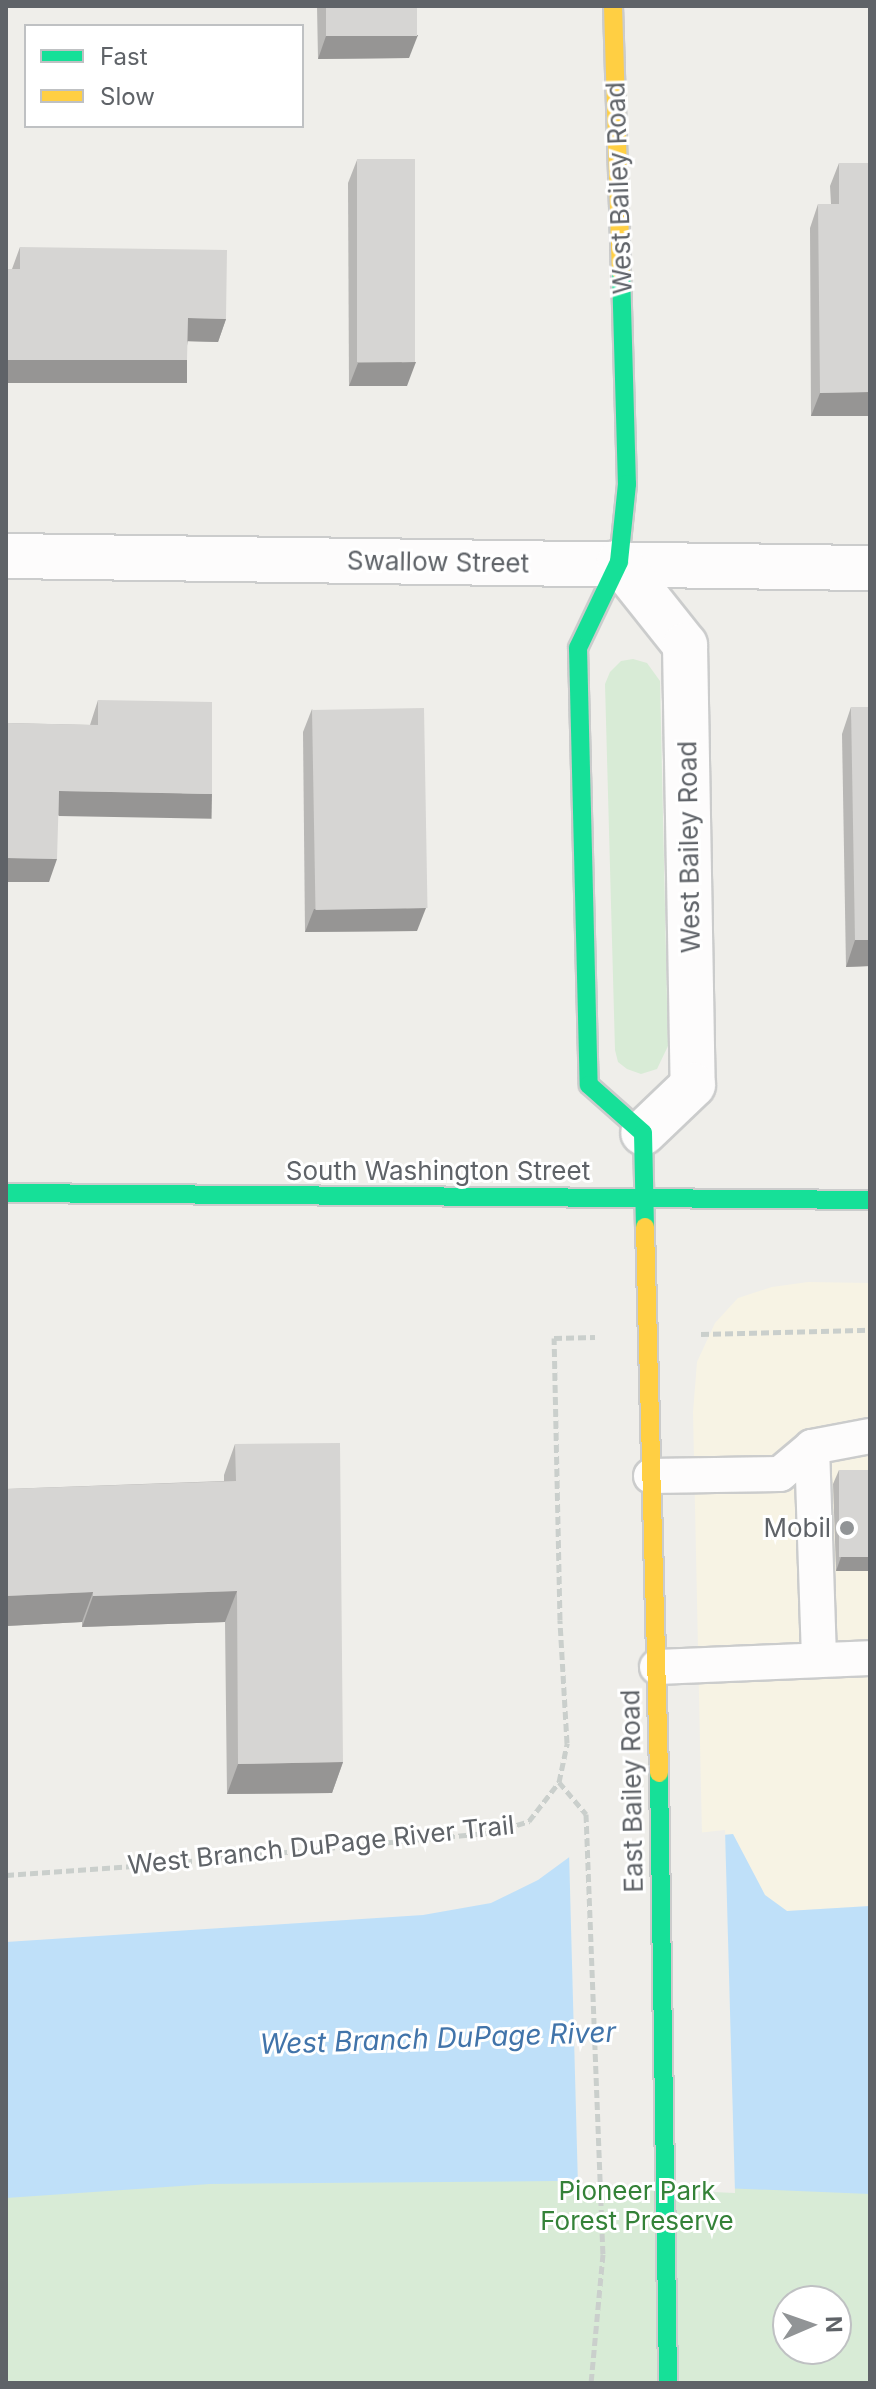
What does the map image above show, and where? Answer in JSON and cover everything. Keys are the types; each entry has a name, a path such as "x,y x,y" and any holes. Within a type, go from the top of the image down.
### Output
{"street":[{"name":"West Bailey Road","path":"613,6 627,484 619,562 578,648 589,1085 643,1133 693,1085 685,645 619,562"},
{"name":"Swallow Street","path":"6,556 619,562 761,569 870,568"},
{"path":"643,1133 644,1198"},
{"name":"South Washington Street","path":"6,1193 870,1200"},
{"name":"East Bailey Road","path":"644,1198 657,1667 668,2383"}],"lane":[{"path":"651,1476 780,1474 812,1447 870,1436"},
{"path":"812,1447 819,1660"},
{"path":"657,1667 870,1658"}],"path":[{"path":"707,1334 870,1330"},
{"name":"West Branch DuPage River Trail","path":"6,1875 148,1865 494,1832 529,1821 559,1782 567,1743 560,1620 554,1338 597,1337"},
{"path":"559,1782 586,1814 603,2254 591,2383"}],"shaded area":[{"path":"808,1282 870,1283 870,1906 787,1911 765,1895 733,1834 702,1837 693,1412 697,1362 715,1323 738,1298 772,1287"}],"green space":[{"path":"633,659 647,663 660,681 668,1046 657,1069 641,1074 618,1062 615,1050 605,684 610,672 621,661"},
{"name":"Pioneer Park Forest Preserve","path":"870,2022 870,2383 6,2383 6,2053"}],"water":[{"name":"West Branch DuPage River","path":"733,1834 765,1895 787,1911 870,1906 870,2194 554,2181 210,2184 6,2198 6,1942 423,1915 491,1903 538,1880 579,1850"}],"pier":[{"path":"725,1830 735,2193 578,2186 569,1851 578,1846"}],"building":[{"path":"326,6 417,6 417,36 326,36"},
{"path":"357,159 415,159 415,362 357,362"},
{"path":"839,163 870,163 870,392 820,393 818,204 839,204"},
{"path":"20,247 227,250 226,319 188,318 187,360 6,360 6,269 20,269"},
{"path":"98,700 212,702 212,794 59,791 57,859 6,858 6,723 98,725"},
{"path":"851,707 870,707 870,940 855,940"},
{"path":"424,708 427,908 316,910 312,710"},
{"path":"340,1443 343,1762 238,1764 237,1591 6,1596 6,1489 236,1481 235,1444"},
{"path":"839,1470 870,1470 870,1557 839,1557"}],"traffic: fast":[{"path":"621,271 627,484 619,562 578,648 589,1085 643,1133 645,1227"},
{"path":"6,1193 870,1200"},
{"path":"659,1773 668,2383"}],"traffic: slow":[{"path":"613,6 621,271"},
{"path":"645,1227 659,1773"}],"place":[{"name":"Mobil","path":"847,1528"}]}
